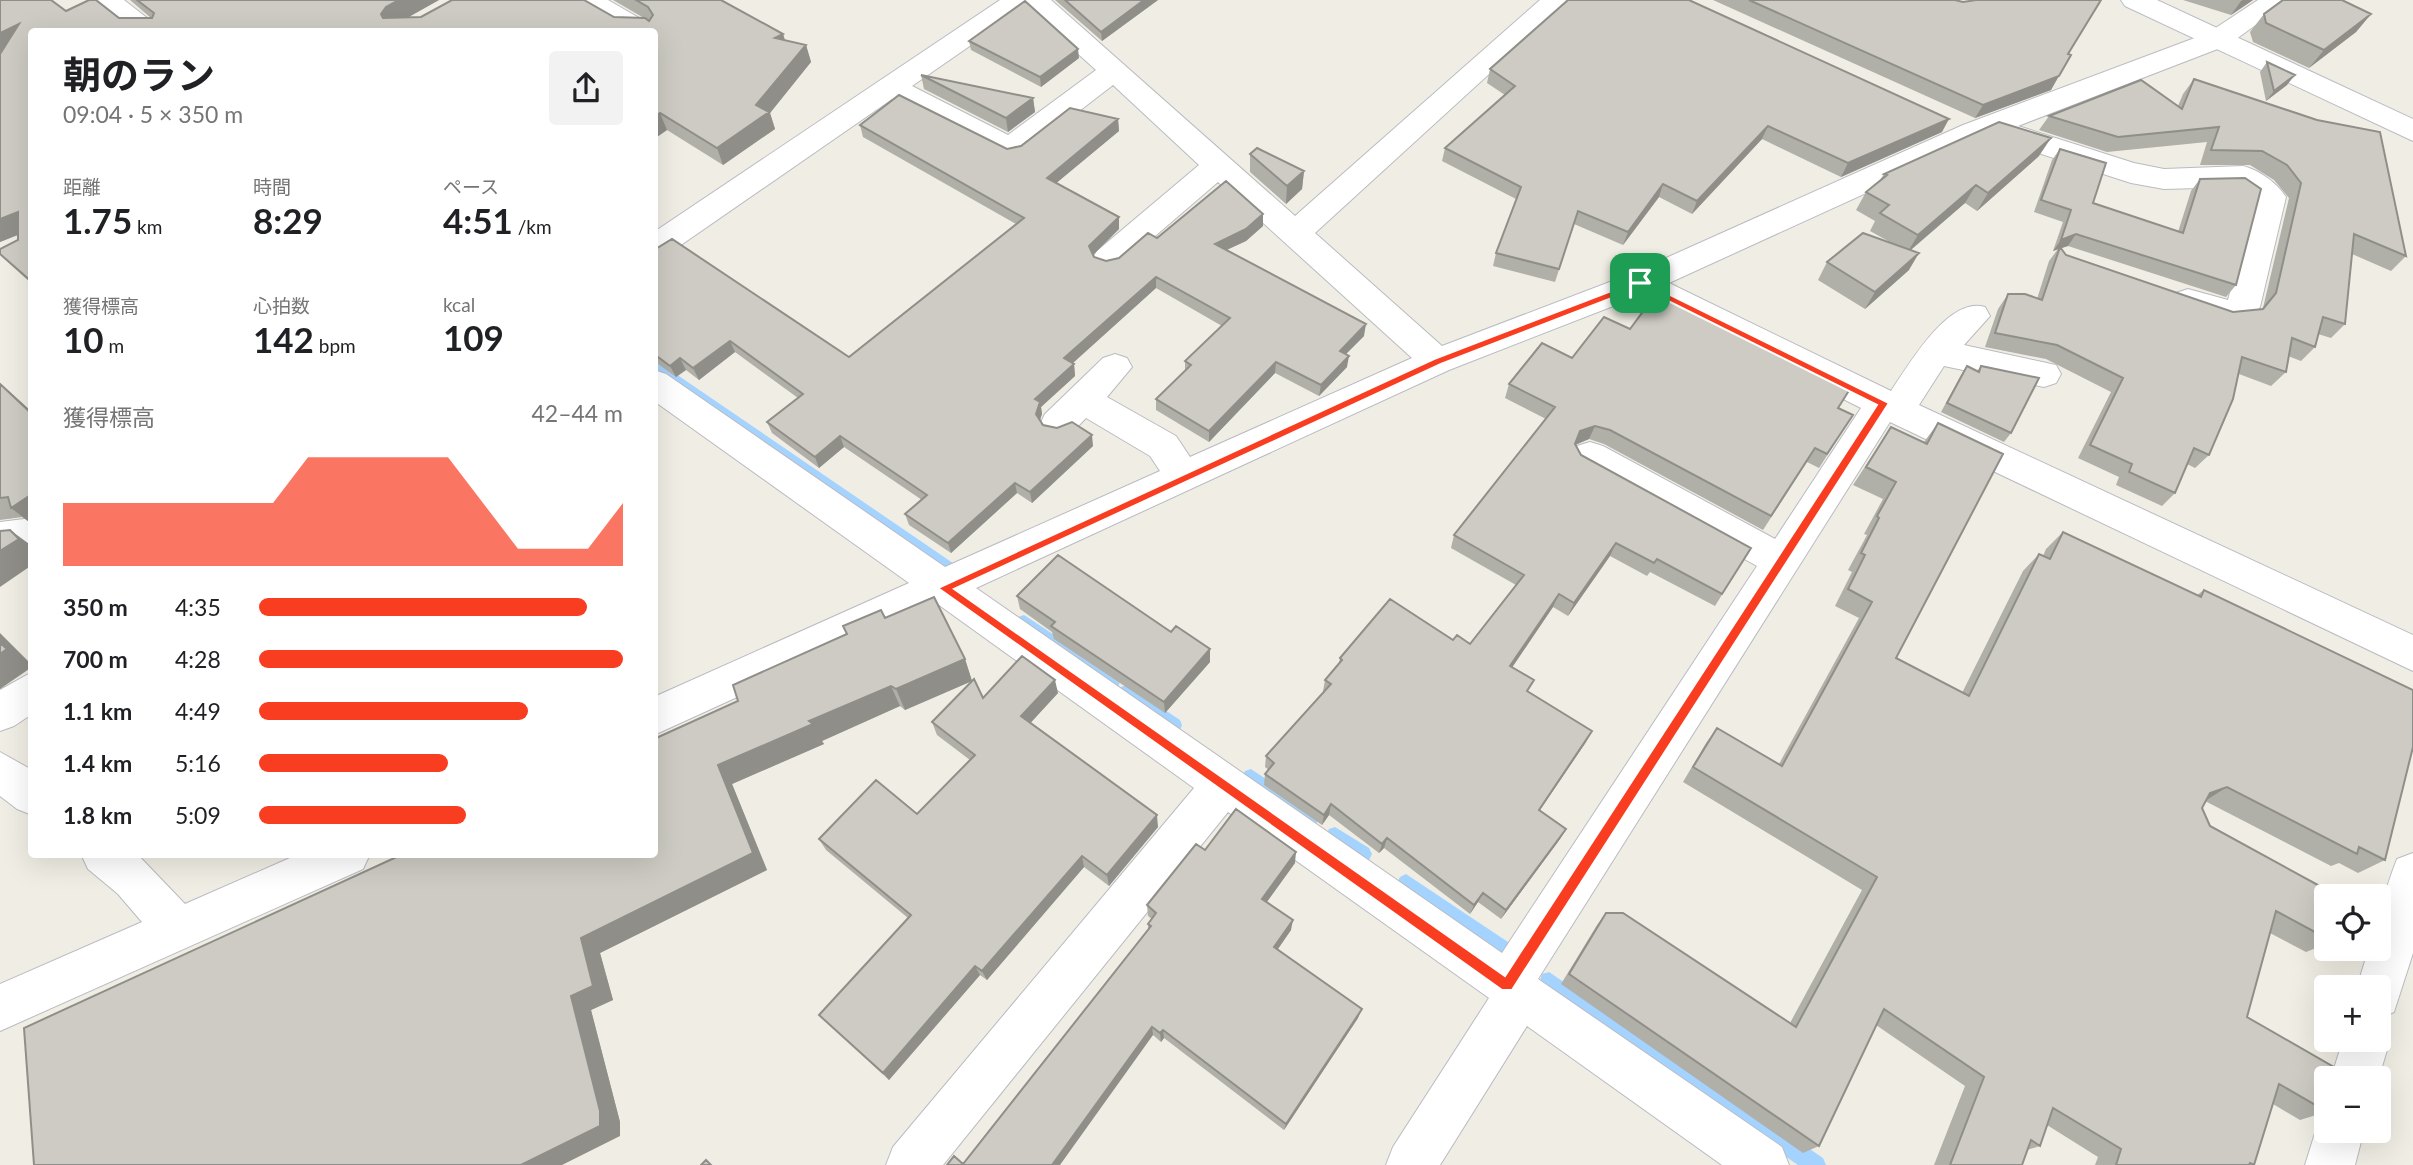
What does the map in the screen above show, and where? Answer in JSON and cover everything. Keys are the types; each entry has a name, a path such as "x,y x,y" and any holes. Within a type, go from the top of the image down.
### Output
{"street":[{"path":"106,0 145,28"},
{"path":"588,0 636,28"},
{"path":"658,245 1018,0"},
{"path":"1035,0 1437,362"},
{"path":"1293,235 1556,0"},
{"path":"2136,0 2413,131"},
{"path":"658,715 944,588 1437,362 1640,283 1981,129 2218,39 2276,0"},
{"path":"890,86 1010,149 1112,71"},
{"path":"1937,116 2131,173 2164,179 2243,176 2270,197 2243,307 2236,313 2221,312 2166,293"},
{"path":"1108,259 1217,166"},
{"path":"1640,283 1890,407 2413,654"},
{"path":"1411,1165 1514,990 1782,561 1890,407 1936,352 1973,316"},
{"path":"1936,352 2044,374"},
{"path":"1115,367 1070,412 1163,446 1185,478"},
{"path":"658,386 1765,1165"},
{"path":"1590,456 1782,561"},
{"path":"0,713 28,693"},
{"path":"0,771 28,792"},
{"path":"911,1165 1223,785"},
{"path":"108,858 134,879 178,930"},
{"path":"0,1008 339,858"},
{"path":"2391,918 2413,874"},
{"path":"2330,1165 2336,1143"}],"building":[{"path":"0,0 51,0 66,11 89,0 96,0 119,18 152,18 154,13 137,0 399,0 386,7 381,14 383,18 421,17 452,0 584,0 614,17 645,18 649,21 653,15 648,7 636,0 721,0 783,34 775,38 806,45 756,105 769,112 717,148 660,113 658,114 658,28 28,28 28,278 0,254 0,249 18,240 18,212 0,219 0,54 19,24 0,33"},
{"path":"1065,0 1144,0 1101,32"},
{"path":"1568,0 1689,0 1949,119 1848,163 1768,126 1697,201 1663,184 1628,232 1578,211 1559,269 1496,253 1521,187 1445,148 1515,86 1490,69"},
{"path":"1749,0 2101,0 2068,54 2071,55 2059,76 1983,105"},
{"path":"2283,0 2342,0 2371,14 2324,50 2266,23 2264,14"},
{"path":"1025,1 1078,49 1040,77 969,41"},
{"path":"2267,62 2295,75 2274,91"},
{"path":"921,75 1033,98 1006,118"},
{"path":"2194,79 2317,120 2380,132 2406,256 2354,234 2345,324 2323,317 2315,347 2292,338 2286,372 2242,357 2233,399 2209,455 2194,448 2175,493 2129,472 2132,464 2090,445 2123,378 2057,345 1995,333 2008,294 2025,294 2042,300 2060,247 2066,255 2233,312 2263,309 2276,293 2301,183 2287,165 2262,151 2211,150 2219,127 2118,137 2049,116 2141,80 2182,109"},
{"path":"899,95 1007,149 1021,146 1070,108 1118,119 1047,178 1119,217 1089,246 1094,257 1106,261 1119,258 1148,233 1157,238 1226,181 1263,214 1246,229 1215,244 1366,324 1340,351 1349,356 1321,385 1276,362 1209,431 1156,399 1191,365 1185,361 1230,318 1156,277 1064,358 1074,364 1035,399 1040,402 1036,414 1043,425 1057,428 1072,422 1092,435 1030,492 1015,483 948,543 905,514 927,495 840,436 815,457 767,422 803,394 730,341 693,368 680,358 670,366 658,357 658,248 672,239 849,357 1024,218 860,125"},
{"path":"1999,122 2051,138 1988,193 1976,185 1918,235 1880,213 1889,205 1866,192 1887,175 1884,174"},
{"path":"1257,148 1304,171 1287,186 1250,154"},
{"path":"2060,149 2106,163 2093,203 2183,233 2200,179 2245,178 2261,189 2236,285 2076,234 2061,240 2071,210 2041,200"},
{"path":"1863,233 1919,253 1875,292 1827,262"},
{"path":"1656,294 1850,389 1838,408 1853,415 1827,454 1815,448 1771,516 1610,430 1595,426 1580,431 1575,444 1581,455 1751,548 1722,594 1657,559 1654,563 1616,543 1574,603 1559,594 1510,666 1534,680 1527,691 1592,731 1539,810 1566,829 1506,910 1483,893 1474,905 1387,838 1382,844 1331,804 1324,815 1265,774 1274,763 1266,756 1331,684 1325,680 1342,660 1340,658 1390,599 1453,640 1457,635 1470,644 1524,575 1454,535 1555,407 1509,384 1542,343 1572,358 1604,317 1630,329"},
{"path":"1967,366 1979,372 1981,366 2039,378 2011,433 1947,403"},
{"path":"0,384 28,410 28,497 11,508 8,497 0,498"},
{"path":"1938,423 2003,454 1896,658 1969,696 2039,554 2050,559 2063,532 2201,597 2204,590 2413,690 2413,747 2385,860 2359,847 2357,854 2227,787 2210,793 2202,808 2210,826 2316,884 2314,932 2276,911 2247,1017 2332,1066 2314,1066 2314,1104 2279,1084 2254,1165 2116,1165 2121,1149 2053,1108 2040,1146 2031,1140 2022,1165 1950,1165 1984,1077 1884,1009 1819,1146 1569,974 1606,913 1623,913 1796,1027 1877,877 1693,767 1717,728 1782,766 1872,602 1848,589 1865,555 1861,553 1879,518 1877,516 1896,482 1866,467 1891,427 1927,444"},
{"path":"10,530 19,539 0,551 0,531"},
{"path":"1058,555 1171,632 1176,626 1210,649 1164,702 1051,626 1055,622 1017,596"},
{"path":"934,597 965,659 896,689 891,686 809,721 813,724 718,765 753,853 581,938 593,986 571,996 600,1111 600,1126 521,1165 34,1165 24,1028 394,858 658,858 658,737 738,701 733,685 847,634 843,626 881,610 885,618"},
{"path":"0,643 7,649 0,654"},
{"path":"1022,656 1055,680 1021,716 1157,815 1107,875 1082,856 982,971 975,966 883,1073 819,1015 911,915 819,839 876,780 917,814 975,755 932,722 974,679 983,698"},
{"path":"1236,809 1296,852 1262,899 1293,920 1274,947 1362,1009 1286,1124 1163,1030 1160,1033 1152,1027 1052,1165 947,1165 954,1156 963,1164 1151,926 1148,924 1156,913 1147,905 1196,844 1205,850"}],"waterway":[{"path":"658,367 963,579"},
{"path":"1024,622 1112,682"},
{"path":"1127,692 1174,725"},
{"path":"1251,777 1310,818"},
{"path":"1335,835 1363,854"},
{"path":"1406,883 1504,951"},
{"path":"1549,981 1816,1165"}],"route":[{"path":"1640,283 1884,403 1507,986 944,588 1437,362 1640,283"}]}
